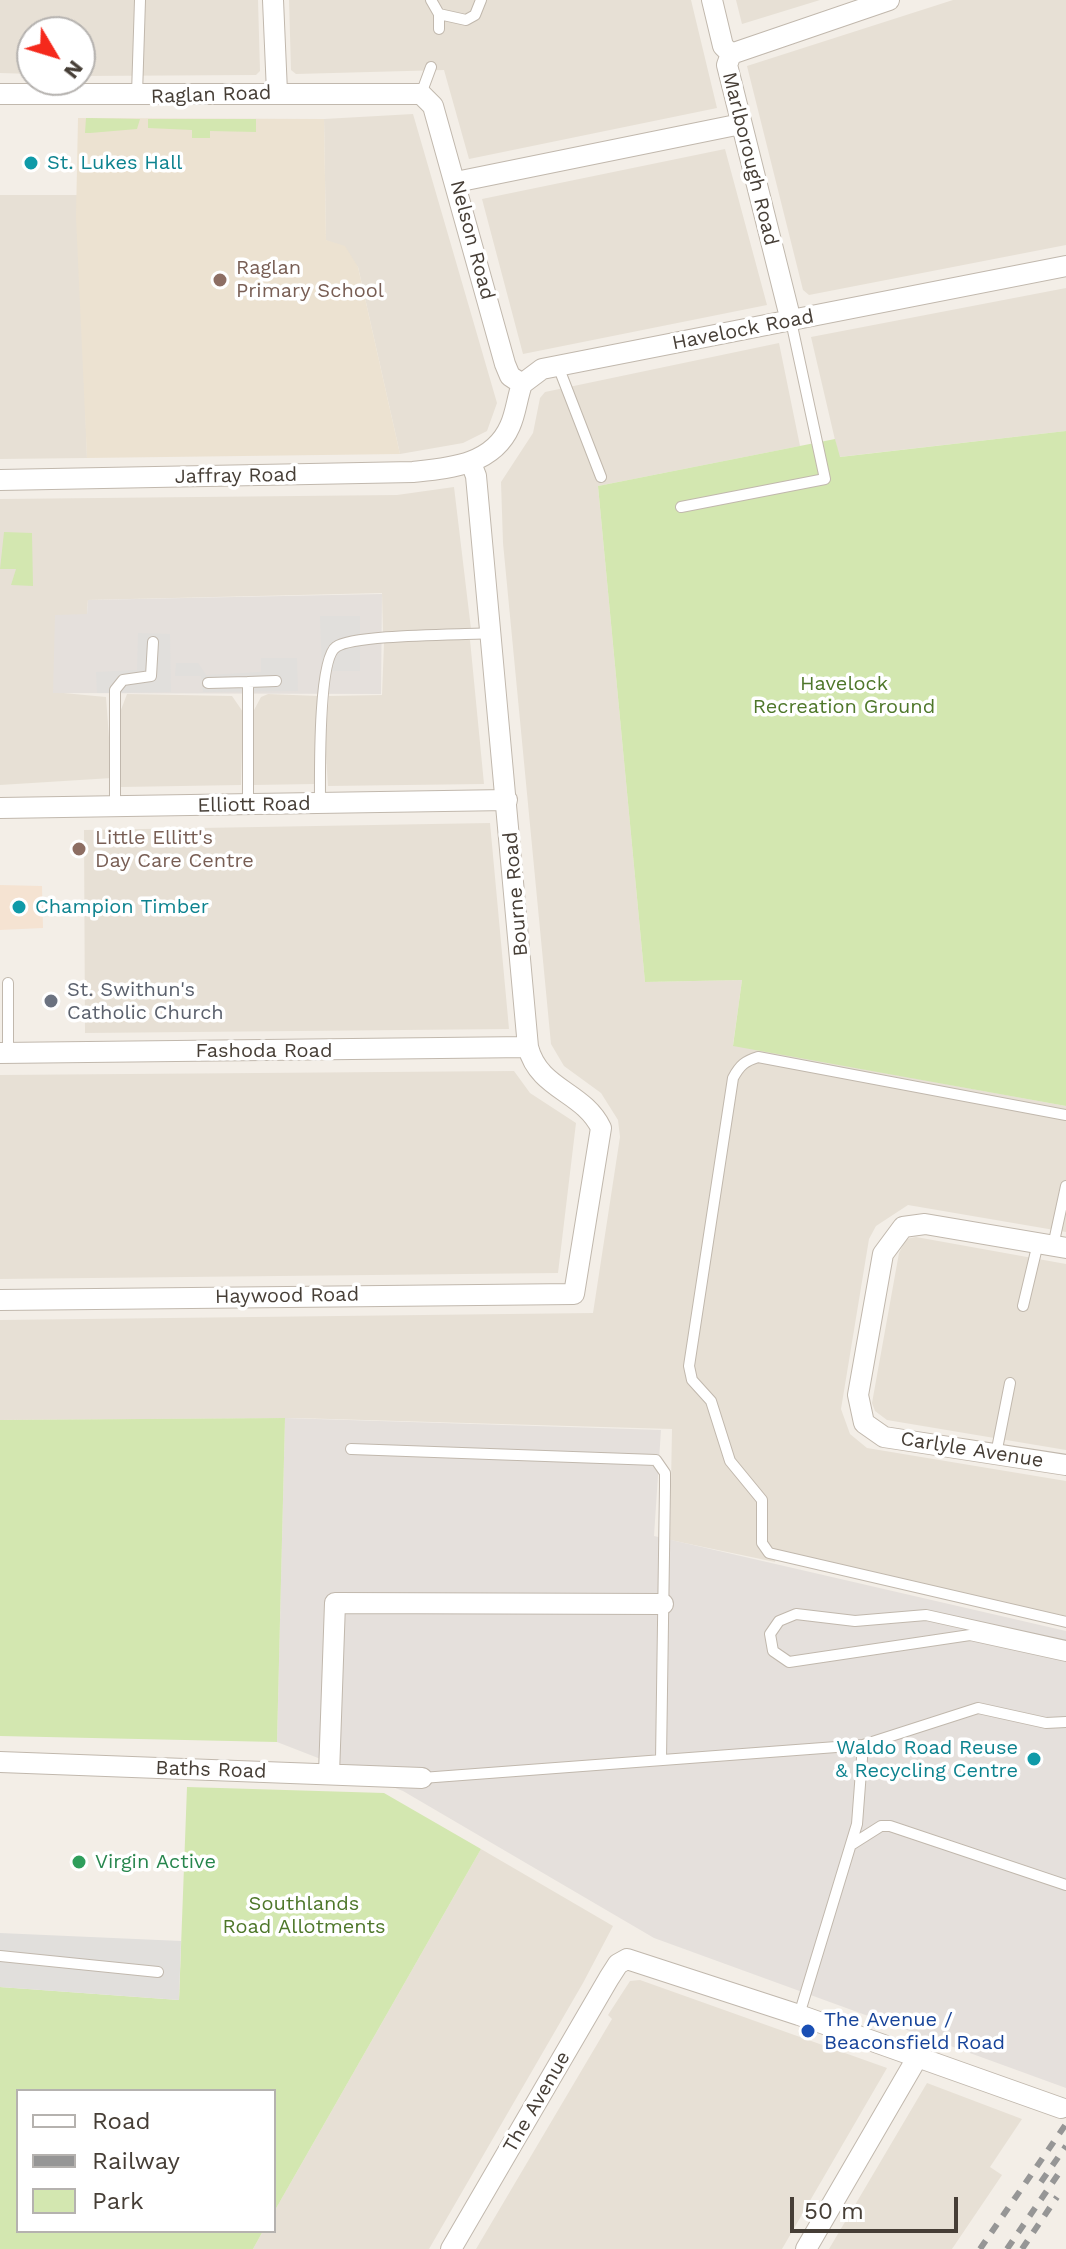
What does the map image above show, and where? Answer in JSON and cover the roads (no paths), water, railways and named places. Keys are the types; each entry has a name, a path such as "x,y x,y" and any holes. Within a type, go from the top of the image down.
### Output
{"street":[{"path":"273,0 277,92"},
{"name":"Marlborough Road","path":"712,0 723,46 731,54 727,65 791,321"},
{"path":"731,54 889,0"},
{"name":"Raglan Road","path":"0,94 421,94"},
{"name":"Nelson Road","path":"421,94 433,106 505,364 510,376 522,384"},
{"path":"456,182 741,124"},
{"name":"Havelock Road","path":"522,384 529,375 558,366 1066,266"},
{"path":"471,463 488,453 509,429 522,384"},
{"name":"Jaffray Road","path":"0,480 413,472 471,463"},
{"name":"Bourne Road","path":"471,463 476,476 528,1047 532,1063 542,1076 590,1110 601,1128 574,1294"},
{"name":"Elliott Road","path":"0,808 507,800"},
{"name":"Fashoda Road","path":"4,1053 528,1047"},
{"name":"Carlyle Avenue","path":"1053,1246 925,1224 911,1223 896,1232 883,1254 858,1395 859,1414 872,1432 884,1437 1066,1465"},
{"name":"Haywood Road","path":"0,1300 574,1294"},
{"path":"329,1774 335,1603 663,1604"},
{"name":"Baths Road","path":"0,1762 422,1778"},
{"name":"The Avenue","path":"451,2249 614,1971 627,1959 799,2015"},
{"path":"799,2015 1061,2108"},
{"path":"806,2249 917,2058"}],"lane":[{"path":"137,96 140,0"},
{"path":"431,0 439,14 439,29"},
{"path":"439,14 466,20 475,15 481,0"},
{"path":"421,94 431,67"},
{"path":"681,507 825,479 791,321"},
{"path":"558,366 601,477"},
{"path":"320,804 319,728 325,700 326,659 331,651 342,644 364,640 491,633"},
{"path":"115,808 115,690 123,680 151,676 153,642"},
{"path":"208,683 276,681"},
{"path":"248,682 248,805"},
{"path":"4,1053 8,983"},
{"path":"1066,1115 758,1057 739,1066 733,1078 689,1366 692,1380 711,1401 730,1461 762,1500 762,1543 769,1553 1066,1622"},
{"path":"1023,1306 1053,1246 1066,1186"},
{"path":"996,1454 1010,1383"},
{"path":"351,1449 641,1457 656,1460 665,1473 661,1760"},
{"path":"1066,1646 926,1615 855,1621 796,1614 779,1621 770,1634 773,1651 789,1662 970,1635 1066,1656"},
{"path":"422,1778 863,1745 978,1708 1046,1723 1066,1722"},
{"path":"799,2015 857,1824 863,1745"},
{"path":"850,1846 881,1826 890,1826 1066,1885"},
{"path":"0,1956 158,1972"}],"railway":[{"path":"980,2249 1066,2124"},
{"path":"1041,2182 1066,2146"},
{"path":"1007,2249 1059,2173"},
{"path":"1022,2249 1057,2197"}],"place":[{"name":"St. Lukes Hall","path":"31,163"},
{"name":"Raglan Primary School","path":"220,280"},
{"name":"Little Ellitt's Day Care Centre","path":"79,849"},
{"name":"Champion Timber","path":"19,907"},
{"name":"St. Swithun's Catholic Church","path":"51,1001"},
{"name":"Waldo Road Reuse & Recycling Centre","path":"1034,1759"},
{"name":"Virgin Active","path":"79,1862"},
{"name":"The Avenue / Beaconsfield Road","path":"808,2031"}],"park label":[{"name":"Havelock Recreation Ground","path":"844,696"},
{"name":"Southlands Road Allotments","path":"304,1916"}]}
